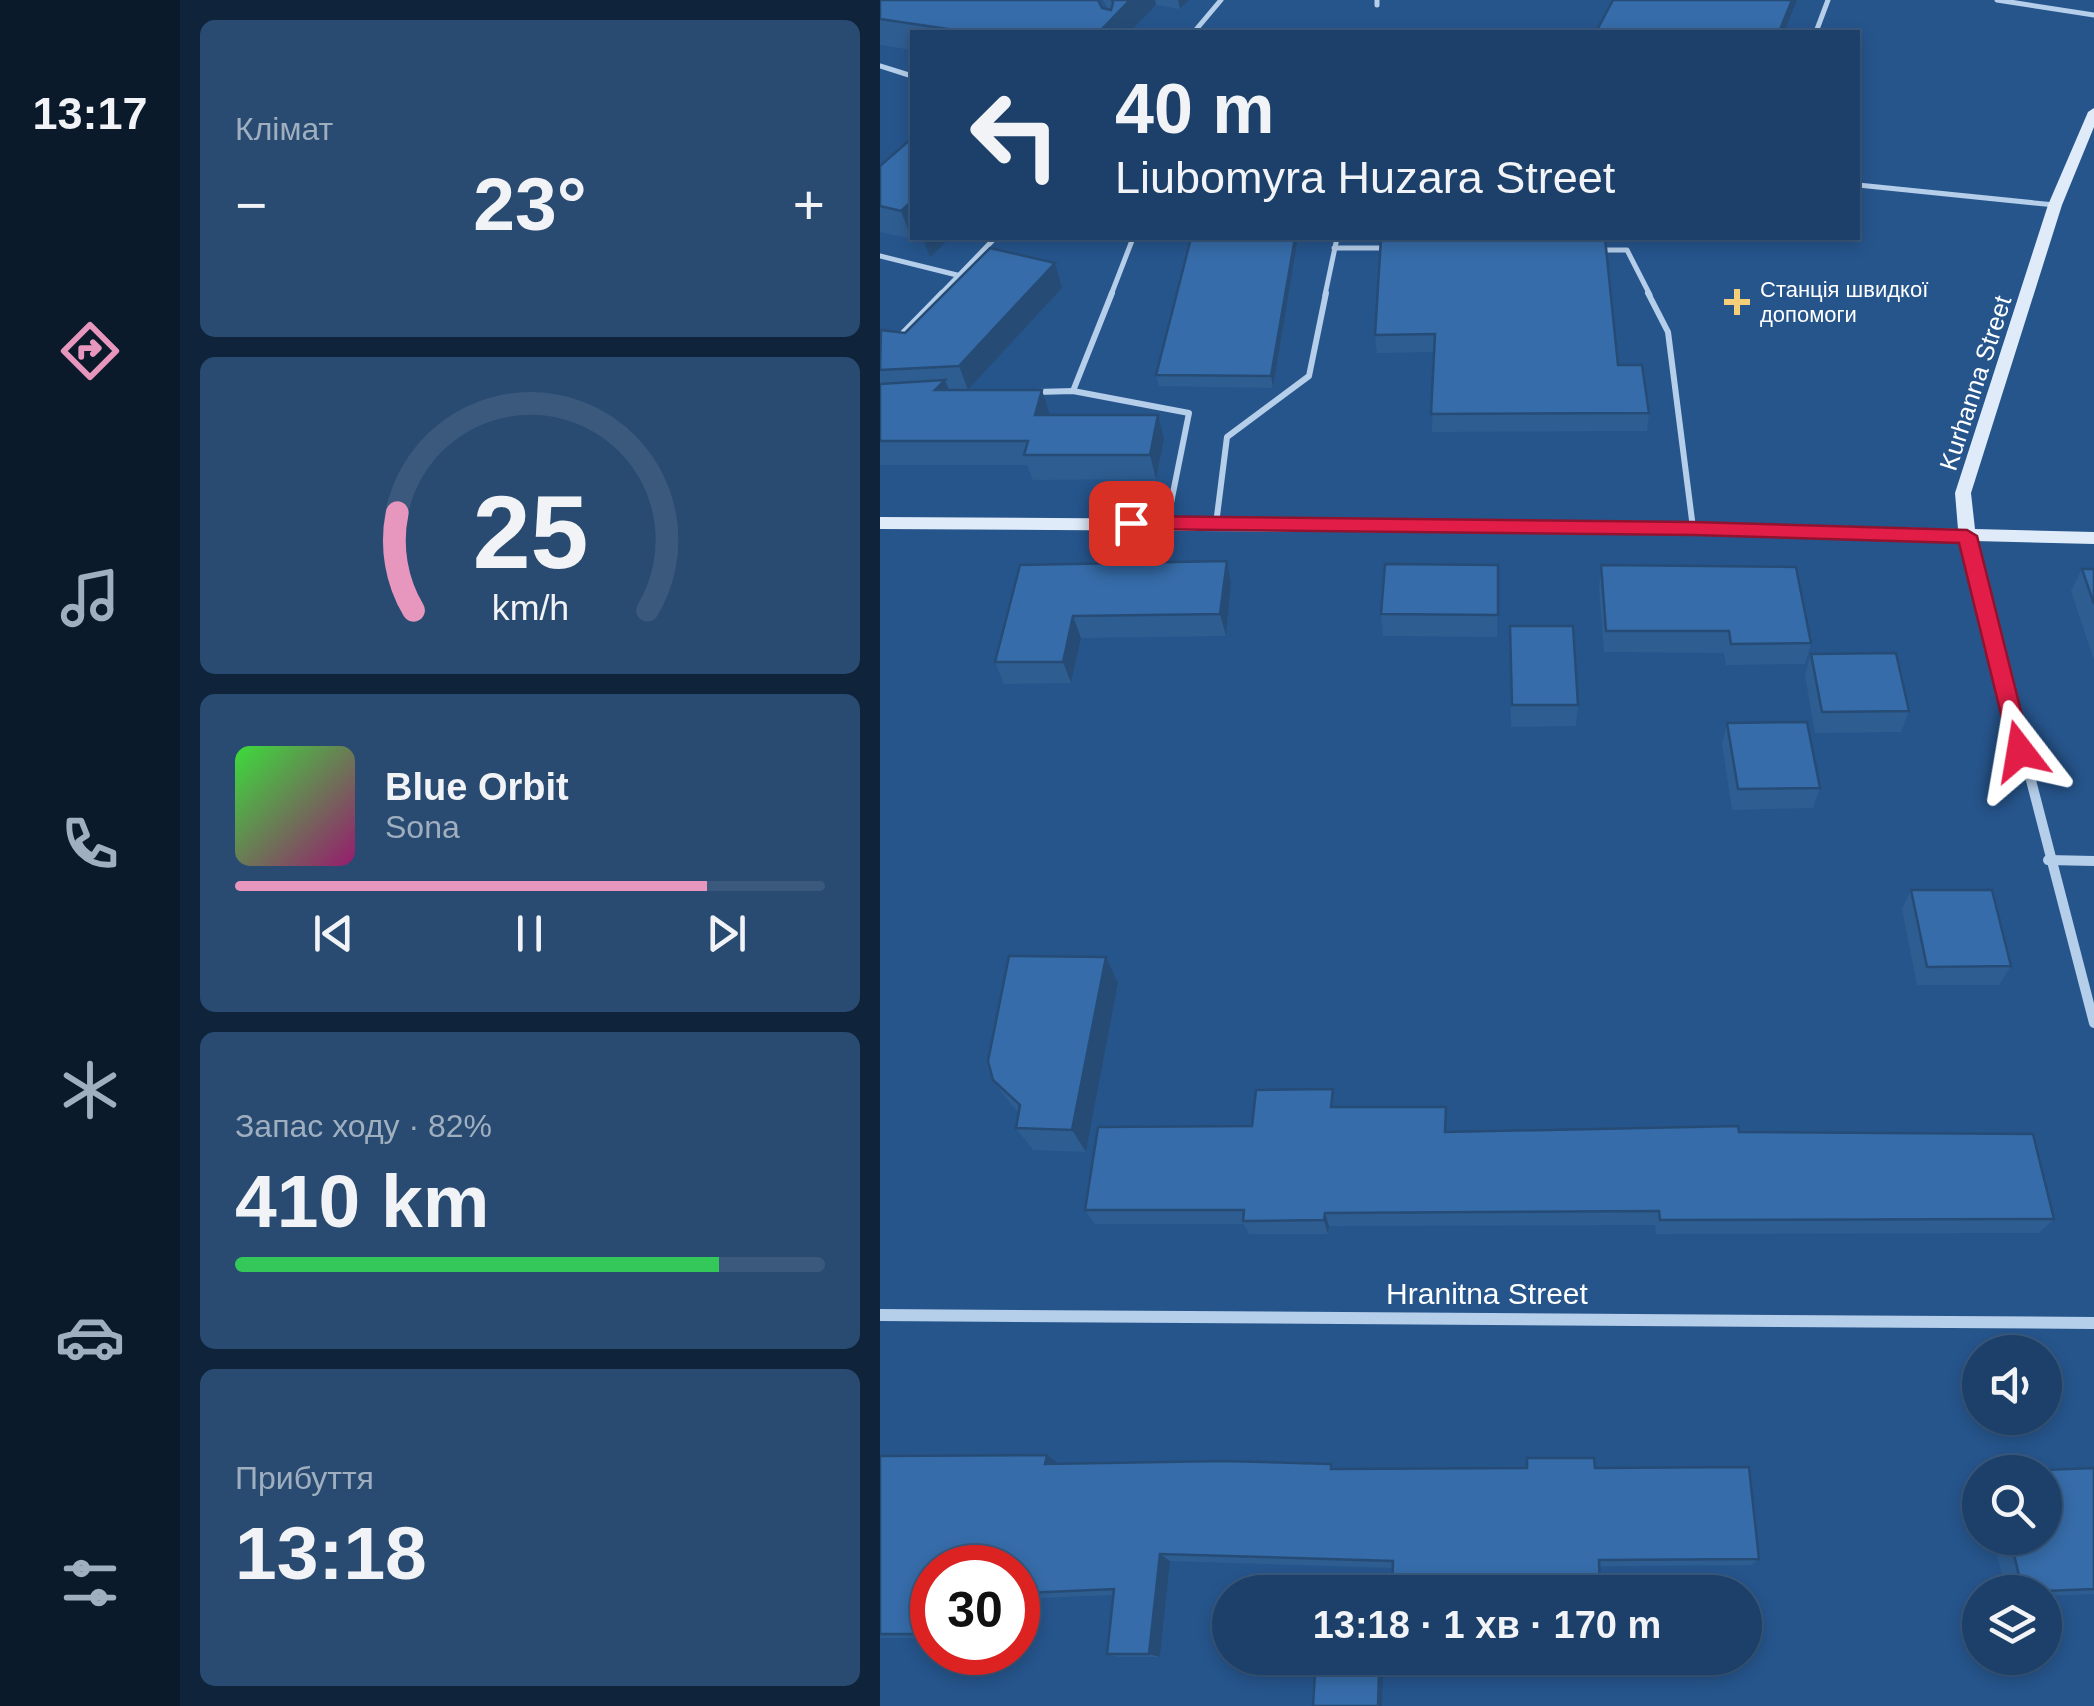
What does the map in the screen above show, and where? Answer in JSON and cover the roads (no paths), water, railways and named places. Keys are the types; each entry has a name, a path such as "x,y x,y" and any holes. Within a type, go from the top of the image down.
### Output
{"street":[{"name":"Kurhanna Street","path":"2094,112 2055,205 1963,493 1967,536 2048,860 2094,1022"},
{"path":"880,523 1693,528 2094,538"},
{"path":"2048,860 2094,861"},
{"name":"Hranitna Street","path":"880,1316 2094,1322"}],"lane":[{"path":"1196,30 1221,0"},
{"path":"1817,30 1828,0"},
{"path":"1997,0 2094,16"},
{"path":"880,66 910,75"},
{"path":"1860,185 2055,205"},
{"path":"894,343 994,240"},
{"path":"1072,391 1132,240"},
{"path":"1216,524 1227,437 1309,376 1336,240"},
{"path":"1334,248 1393,248"},
{"path":"1588,250 1627,250 1668,332 1693,528"},
{"path":"880,256 961,276"},
{"path":"1035,392 1072,391 1188,413 1167,523"}],"place":[{"name":"Станція швидкої допомоги","path":"1737,302"}]}
